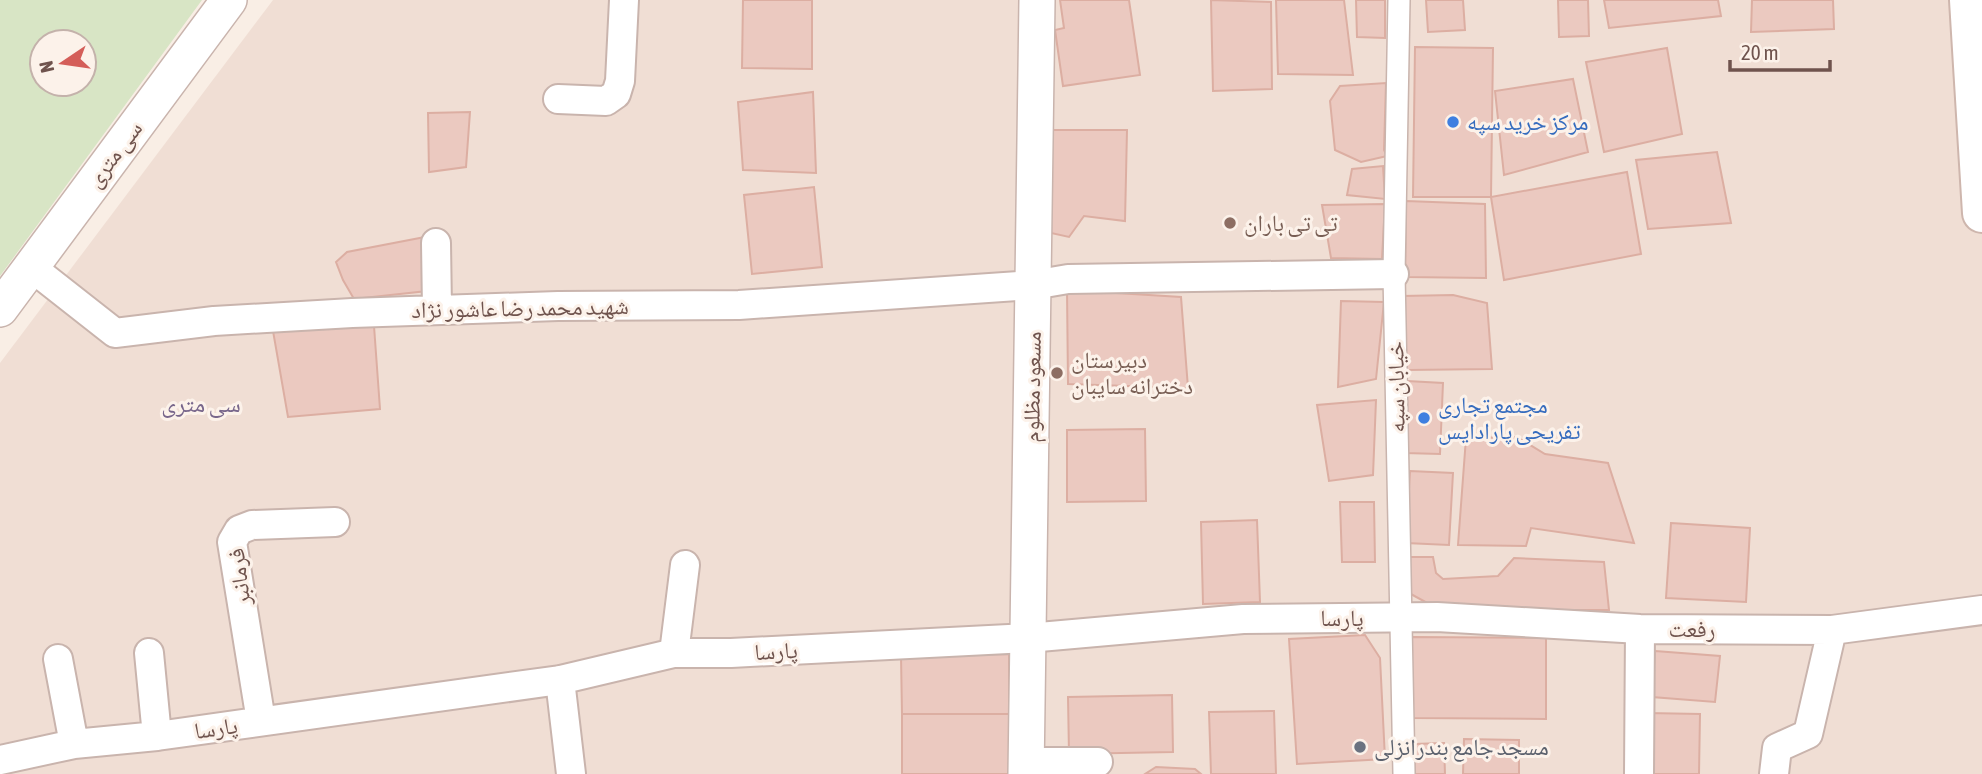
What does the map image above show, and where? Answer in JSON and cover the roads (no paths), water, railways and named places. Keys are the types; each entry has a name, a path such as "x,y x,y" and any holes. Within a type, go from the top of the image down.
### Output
{"main road":[{"path":"1969,0 1982,213"}],"street":[{"name":"سی متری","path":"0,309 229,0"},
{"path":"558,99 606,101 616,94 620,81 624,0"},
{"name":"مسعود مظلوم","path":"1027,768 1037,0"},
{"name":"خیابان سپه","path":"1399,0 1394,274 1404,774"},
{"path":"436,243 437,309"},
{"name":"شهید محمد رضا عاشور نژاد","path":"31,267 115,333 214,321 437,309 738,305 1033,285 1068,279 1394,274"},
{"name":"فرمانبر","path":"261,721 232,542 239,530 252,525 335,522"},
{"path":"674,653 685,565"},
{"name":"رفعت","path":"1401,618 1437,617 1640,629 1832,630 1982,610"},
{"name":"پارسا","path":"0,760 74,744 157,736 559,680 674,653 731,653 1028,638 1243,619 1401,618"},
{"path":"1639,774 1640,629"},
{"path":"1774,774 1777,748 1808,733 1832,630"},
{"path":"149,653 157,736"},
{"path":"58,659 74,744"},
{"path":"559,680 570,774"},
{"path":"1027,768 1098,762"}],"place":[{"name":"مرکز خرید سپه","path":"1453,122"},
{"name":"تی تی باران","path":"1230,223"},
{"name":"دبیرستان دخترانه سایبان","path":"1057,373"},
{"name":"مجتمع تجاری تفریحی پارادایس","path":"1424,418"},
{"name":"مسجد جامع بندرانزلی","path":"1360,747"}],"district":[{"name":"سی متری","path":"201,404"}]}
